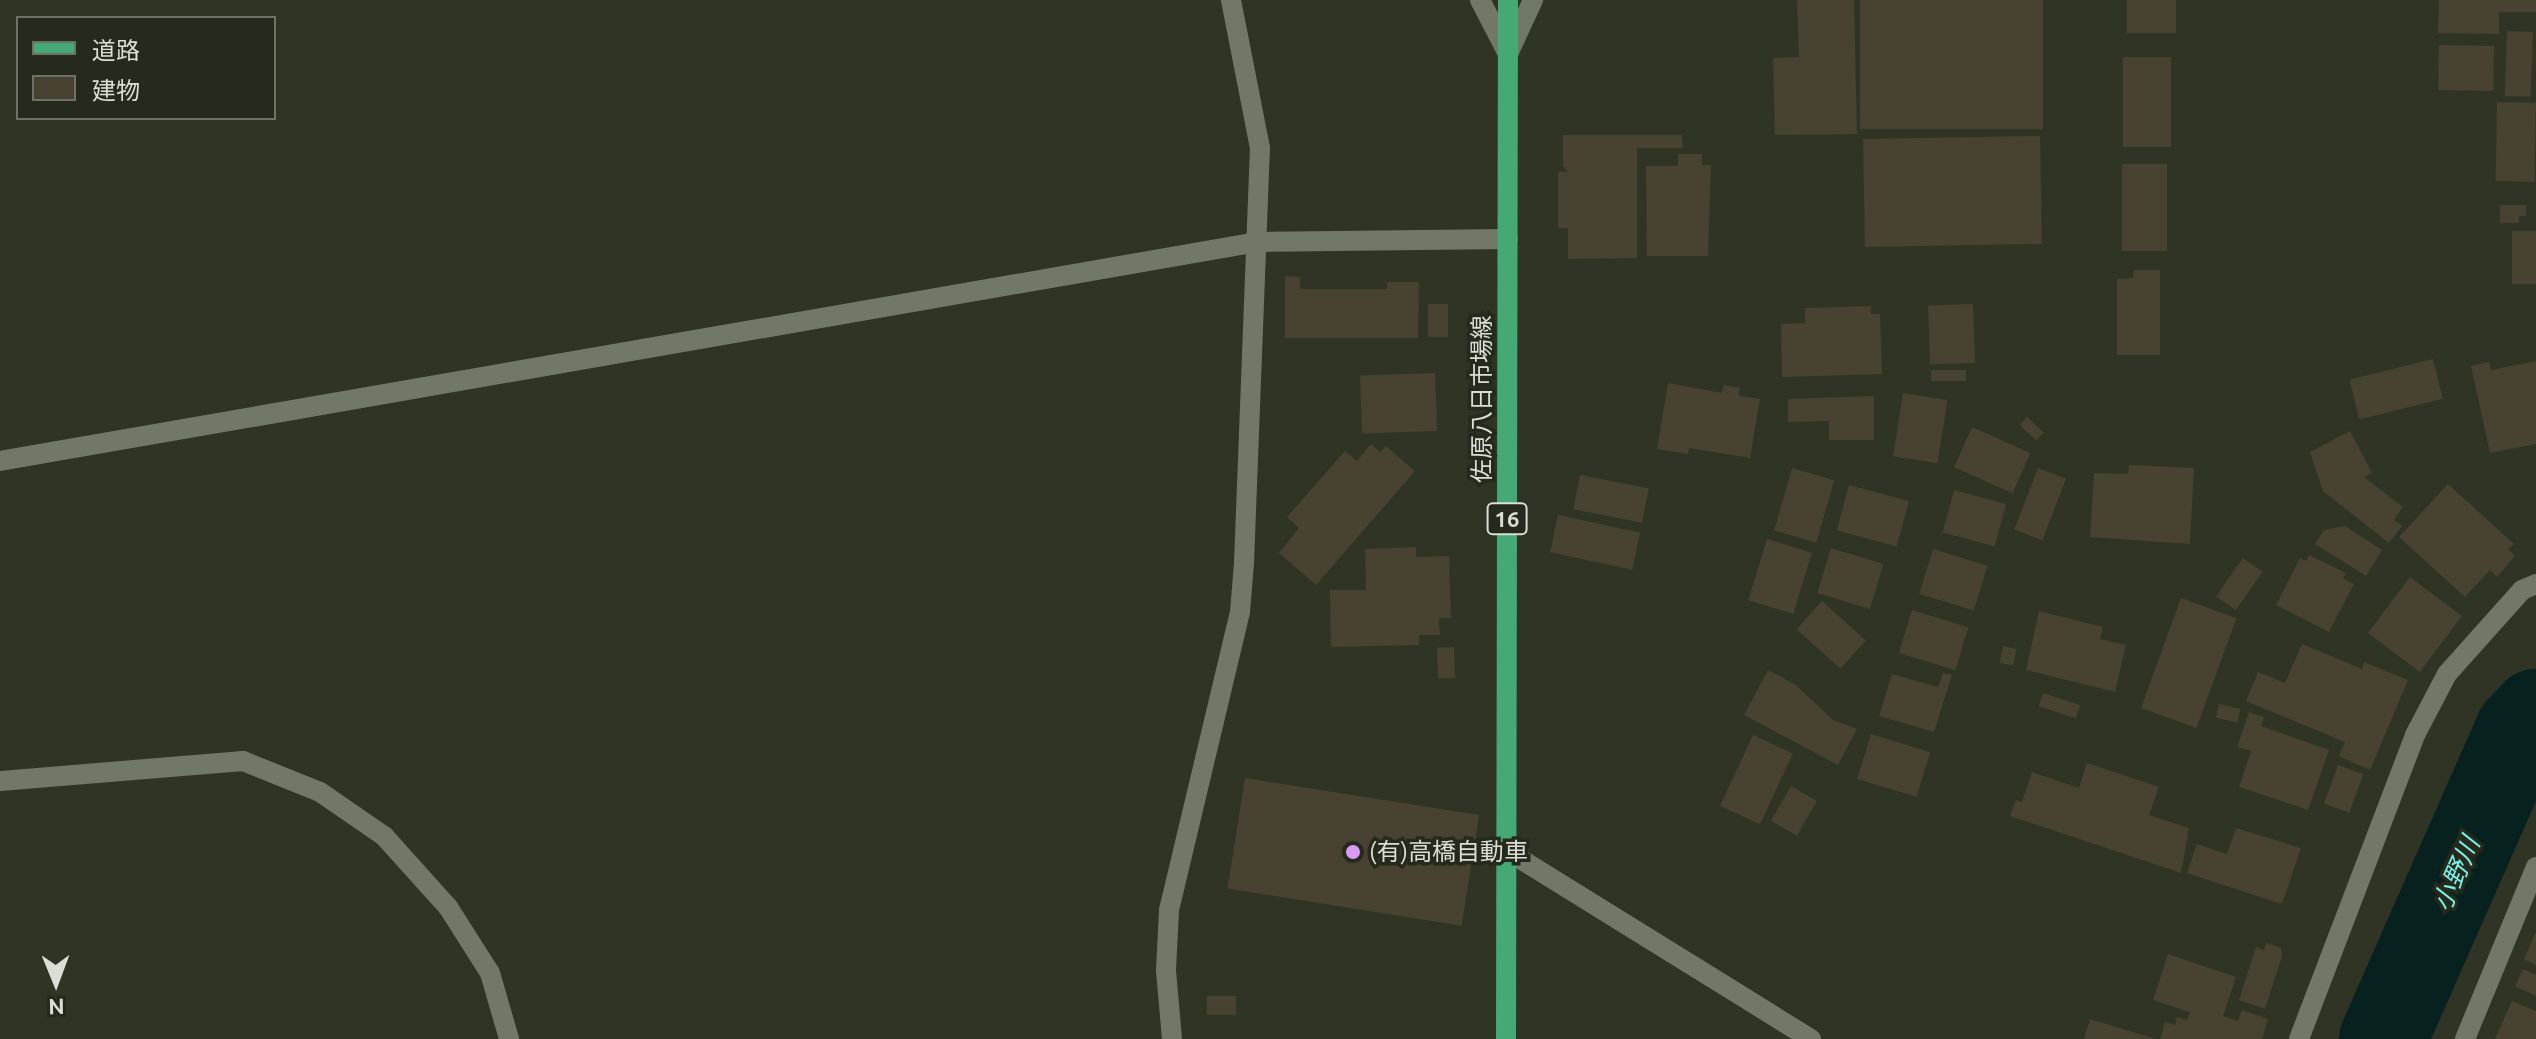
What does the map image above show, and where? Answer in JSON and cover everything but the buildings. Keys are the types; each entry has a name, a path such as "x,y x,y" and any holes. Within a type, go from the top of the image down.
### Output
{"main road":[{"name":"佐原八日市場線","path":"1506,1039 1508,0"}],"street":[{"path":"1172,1039 1166,970 1169,910 1240,612 1260,148 1231,0"},
{"path":"1480,0 1508,54"},
{"path":"1508,54 1533,0"},
{"path":"0,461 1257,242 1508,239"},
{"path":"2299,1039 2415,735 2440,686 2522,590 2536,584"},
{"path":"0,781 243,761 320,792 384,836 448,907 490,973 509,1039"},
{"path":"1506,850 1811,1039"},
{"path":"2465,1039 2536,867"}],"waterway":[{"name":"小野川","path":"2383,1039 2519,731 2536,713"}],"place":[{"name":"(有)高橋自動車","path":"1353,852"}]}
